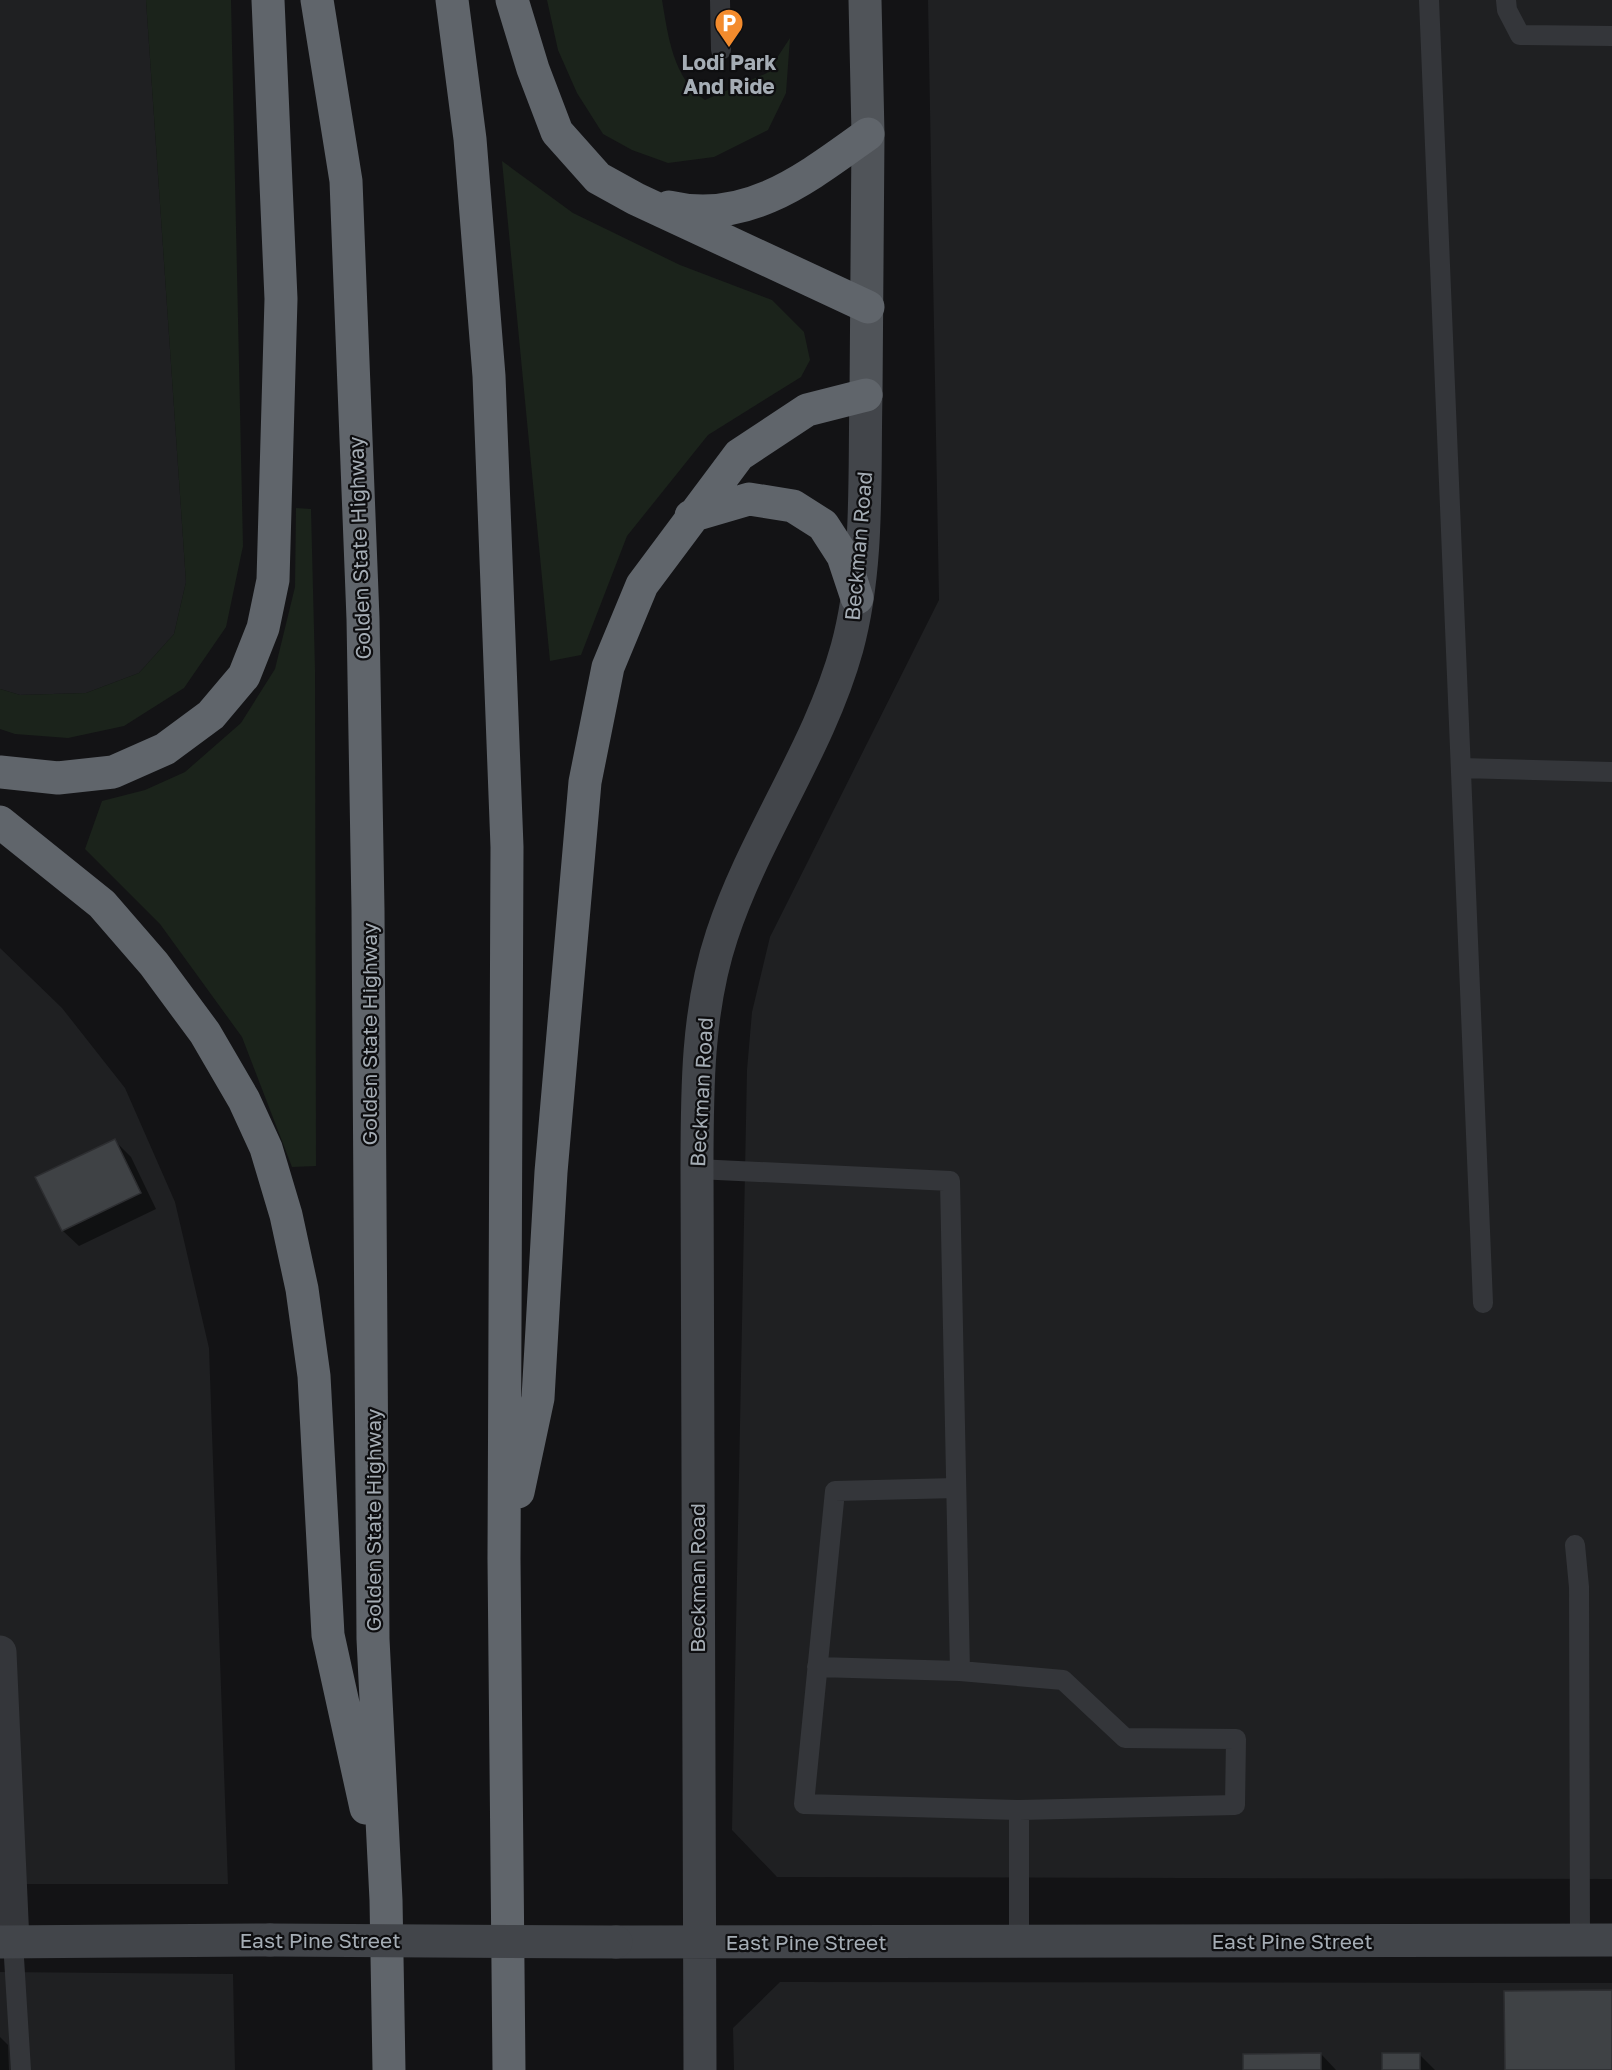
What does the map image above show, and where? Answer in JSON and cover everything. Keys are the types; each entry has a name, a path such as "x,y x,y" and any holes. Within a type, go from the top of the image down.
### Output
{"highway":[{"path":"0,772 58,778 113,772 165,749 212,715 244,676 263,628 273,580 281,299 268,0"},
{"name":"Golden State Highway","path":"317,0 346,181 363,619 368,934 373,1639 386,1900 388,2070"},
{"path":"452,0 470,139 489,376 507,847 504,1559 509,2070"},
{"path":"512,0 532,69 557,132 598,178 636,199 868,307"},
{"path":"636,199 688,212 744,207 793,187 868,134"},
{"path":"504,1559 538,1398 551,1172 585,782 608,667 642,585 691,516 739,455 807,410 866,395"},
{"path":"691,516 749,499 793,506 823,525 843,556 857,598"},
{"path":"0,822 102,904 154,964 205,1033 244,1100 266,1148 286,1215 302,1289 314,1376 328,1635 386,1900"}],"main road":[{"name":"Beckman Road","path":"865,0 868,134 866,395"}],"street":[{"name":"Beckman Road","path":"700,2070 697,1086 704,1010 722,935 751,866 812,744 847,648 857,598 864,512 866,395"},
{"path":"0,1652 6,1942"},
{"name":"East Pine Street","path":"6,1942 1596,1940"}],"lane":[{"path":"720,0 721,50"},
{"path":"1429,0 1483,1303"},
{"path":"1506,0 1506,10 1520,35 1612,36"},
{"path":"1461,768 1612,772"},
{"path":"697,1168 950,1181 960,1671"},
{"path":"817,1667 960,1671 1063,1680 1125,1738 1236,1739 1234,1805 1019,1810 804,1804 817,1667 836,1491 956,1488"},
{"path":"1575,1545 1596,1940"},
{"path":"1019,1810 1019,1942"},
{"path":"6,1942 21,2070"}],"shaded area":[{"path":"0,0 146,0 186,582 174,634 139,673 86,693 20,695 0,689"},
{"path":"146,0 231,0 243,546 226,627 184,688 124,726 68,738 15,734 0,729 0,689 20,695 86,693 139,673 174,634 186,582"},
{"path":"547,0 662,0 670,41 679,68 694,91 705,100 767,73 790,38 786,93 768,130 714,157 668,163 632,150 603,134 577,93 558,50"},
{"path":"928,0 1612,0 1612,1879 777,1877 732,1830 747,1070 752,1012 770,937 939,600"},
{"path":"502,161 573,213 680,265 772,300 804,332 810,360 801,377 708,435 627,536 581,655 550,661"},
{"path":"296,508 311,509 315,670 316,1166 292,1167 242,1037 160,924 85,849 102,801 145,790 185,772 241,723 275,669 295,587"},
{"path":"0,948 62,1008 125,1088 175,1202 209,1348 228,1884 0,1884"},
{"path":"0,1972 233,1974 235,2070 0,2070"},
{"path":"780,1982 1612,1983 1612,2070 734,2070 733,2028"}],"building":[{"path":"115,1139 141,1193 62,1231 35,1177"},
{"path":"1612,1990 1612,2070 1505,2070 1504,1991"},
{"path":"1321,2053 1321,2070 1243,2070 1243,2054"},
{"path":"1382,2053 1420,2053 1420,2070 1382,2070"}],"place":[{"name":"Lodi Park And Ride","path":"729,48"}]}
